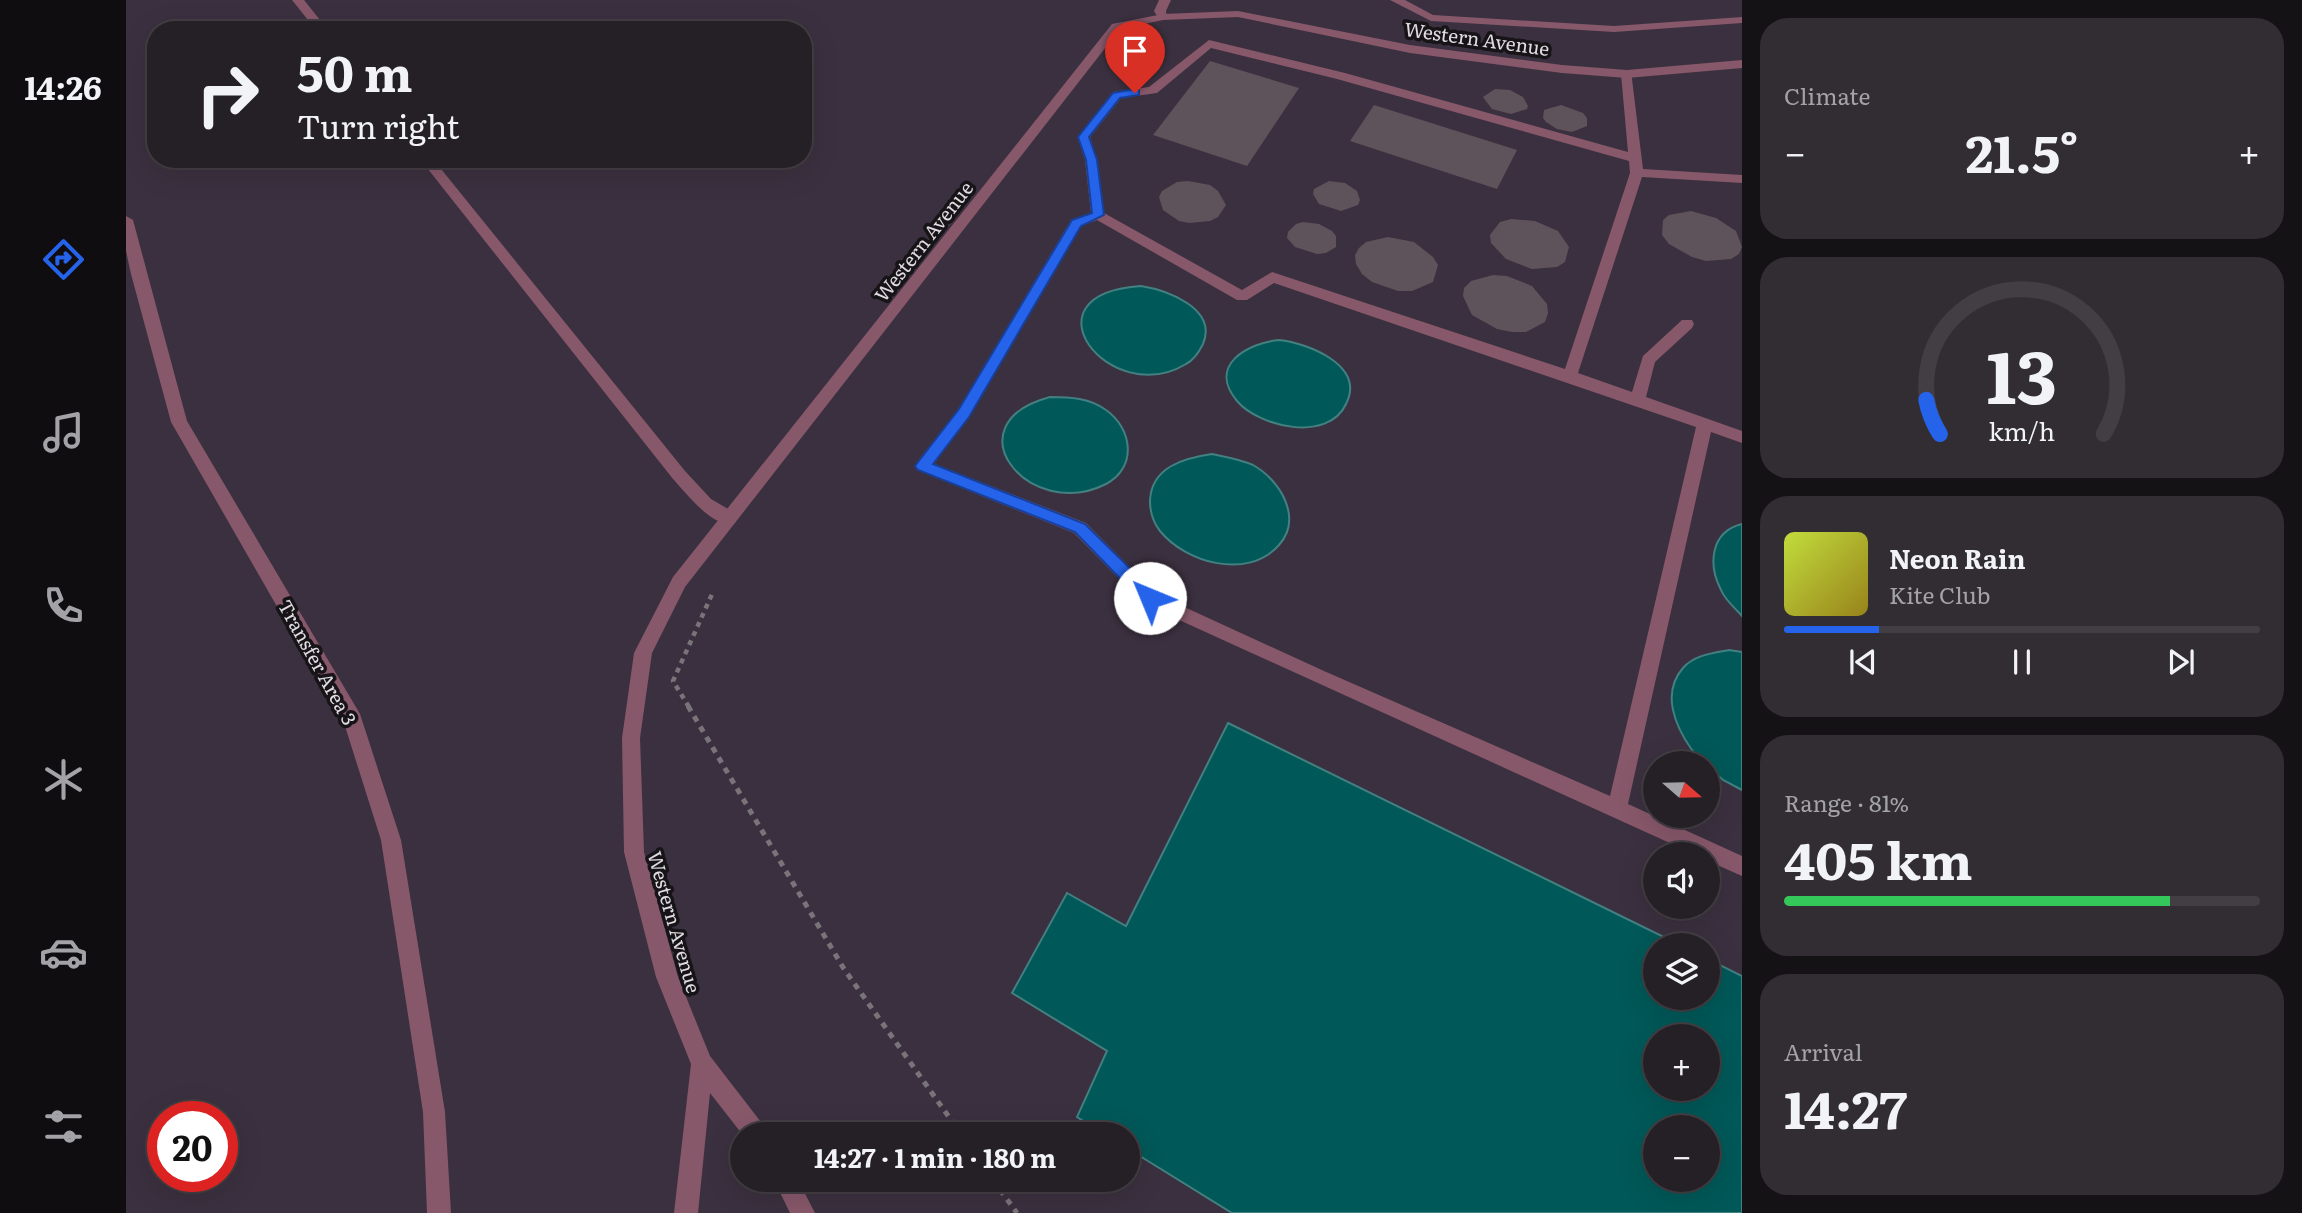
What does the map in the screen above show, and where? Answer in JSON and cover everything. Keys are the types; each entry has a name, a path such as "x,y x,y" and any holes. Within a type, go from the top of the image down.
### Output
{"street":[{"path":"298,0 315,21"},
{"path":"1163,17 1160,11 1165,0"},
{"path":"1396,0 1432,18 1614,29 1742,20"},
{"name":"Western Avenue","path":"702,1063 667,978 634,852 631,738 643,653 679,582 1116,26 1163,17 1238,14 1410,50 1562,69 1627,74 1742,64"},
{"path":"1098,215 1091,160 1084,137 1117,95 1153,90 1209,44 1341,76 1636,166 1742,179"},
{"path":"1570,376 1636,166 1627,74"},
{"path":"433,168 679,475 705,504 729,518"},
{"path":"1742,437 1570,376 1272,277 1241,297 1098,215 1076,223 964,413 923,466 1080,528 1150,598 1318,677 1742,866"},
{"name":"Transfer Area 3","path":"126,220 179,422 353,720 391,840 434,1112 439,1213"},
{"path":"1637,400 1648,360 1687,324"},
{"path":"1617,809 1705,424"},
{"path":"702,1063 747,1122"},
{"path":"686,1213 702,1063"},
{"path":"792,1192 803,1213"}],"path":[{"path":"715,586 673,681 844,968 953,1122"},
{"path":"1002,1192 1017,1213"}],"shaded area":[{"path":"126,0 1742,0 1742,1213 126,1213"}],"water":[{"path":"1141,286 1187,303 1203,320 1206,331 1203,344 1196,356 1186,364 1157,374 1130,372 1106,362 1089,345 1082,326 1086,308 1105,294"},
{"path":"1279,340 1318,351 1341,367 1348,378 1350,390 1346,404 1337,416 1324,424 1293,427 1261,418 1237,401 1229,388 1227,377 1235,358 1255,346"},
{"path":"1050,397 1087,401 1100,406 1115,418 1122,427 1128,448 1127,459 1116,477 1106,484 1077,493 1051,491 1028,481 1011,465 1003,447 1005,427 1020,410"},
{"path":"1212,454 1253,465 1272,480 1285,500 1289,523 1286,534 1279,545 1266,556 1234,565 1200,559 1171,542 1155,524 1150,501 1156,480 1171,466"},
{"path":"1742,524 1742,616 1723,594 1713,560 1723,534"},
{"path":"1729,650 1742,652 1742,790 1720,777 1720,751 1693,751 1676,720 1672,699 1676,678 1687,664 1704,655"},
{"path":"1228,723 1656,933 1643,933 1643,1010 1720,1010 1720,965 1742,976 1742,1213 1232,1213 1140,1156 1140,1122 1085,1122 1077,1117 1107,1051 1012,993 1067,893 1126,926"}],"building":[{"path":"1210,61 1299,88 1247,166 1153,135"},
{"path":"1495,89 1510,90 1523,97 1527,109 1511,114 1492,109 1483,97"},
{"path":"1374,105 1517,150 1497,189 1350,141"},
{"path":"1561,105 1583,113 1587,118 1587,126 1572,132 1557,129 1546,122 1543,118 1544,110"},
{"path":"1329,181 1345,183 1357,191 1360,200 1358,205 1341,211 1319,204 1313,194 1314,189"},
{"path":"1177,182 1210,185 1218,191 1226,205 1218,217 1210,221 1189,223 1179,221 1163,210 1159,197 1162,191"},
{"path":"1691,211 1716,218 1736,231 1742,247 1739,254 1731,259 1706,261 1692,257 1669,244 1662,235 1663,220 1669,215"},
{"path":"1511,219 1535,221 1558,231 1569,247 1565,262 1557,267 1532,269 1506,259 1491,243 1490,235 1500,222"},
{"path":"1296,224 1319,224 1332,231 1336,236 1336,247 1326,253 1317,254 1295,247 1287,238 1288,232"},
{"path":"1388,237 1414,242 1433,257 1438,265 1433,282 1412,291 1398,291 1372,282 1362,274 1356,264 1355,255 1359,248 1366,242"},
{"path":"1493,275 1507,276 1532,286 1547,304 1545,322 1526,332 1512,332 1497,329 1472,315 1463,296 1464,288 1471,281"}],"route":[{"path":"1135,93 1117,95 1084,137 1091,160 1098,215 1076,223 964,413 923,466 1080,528 1150,598"}]}
